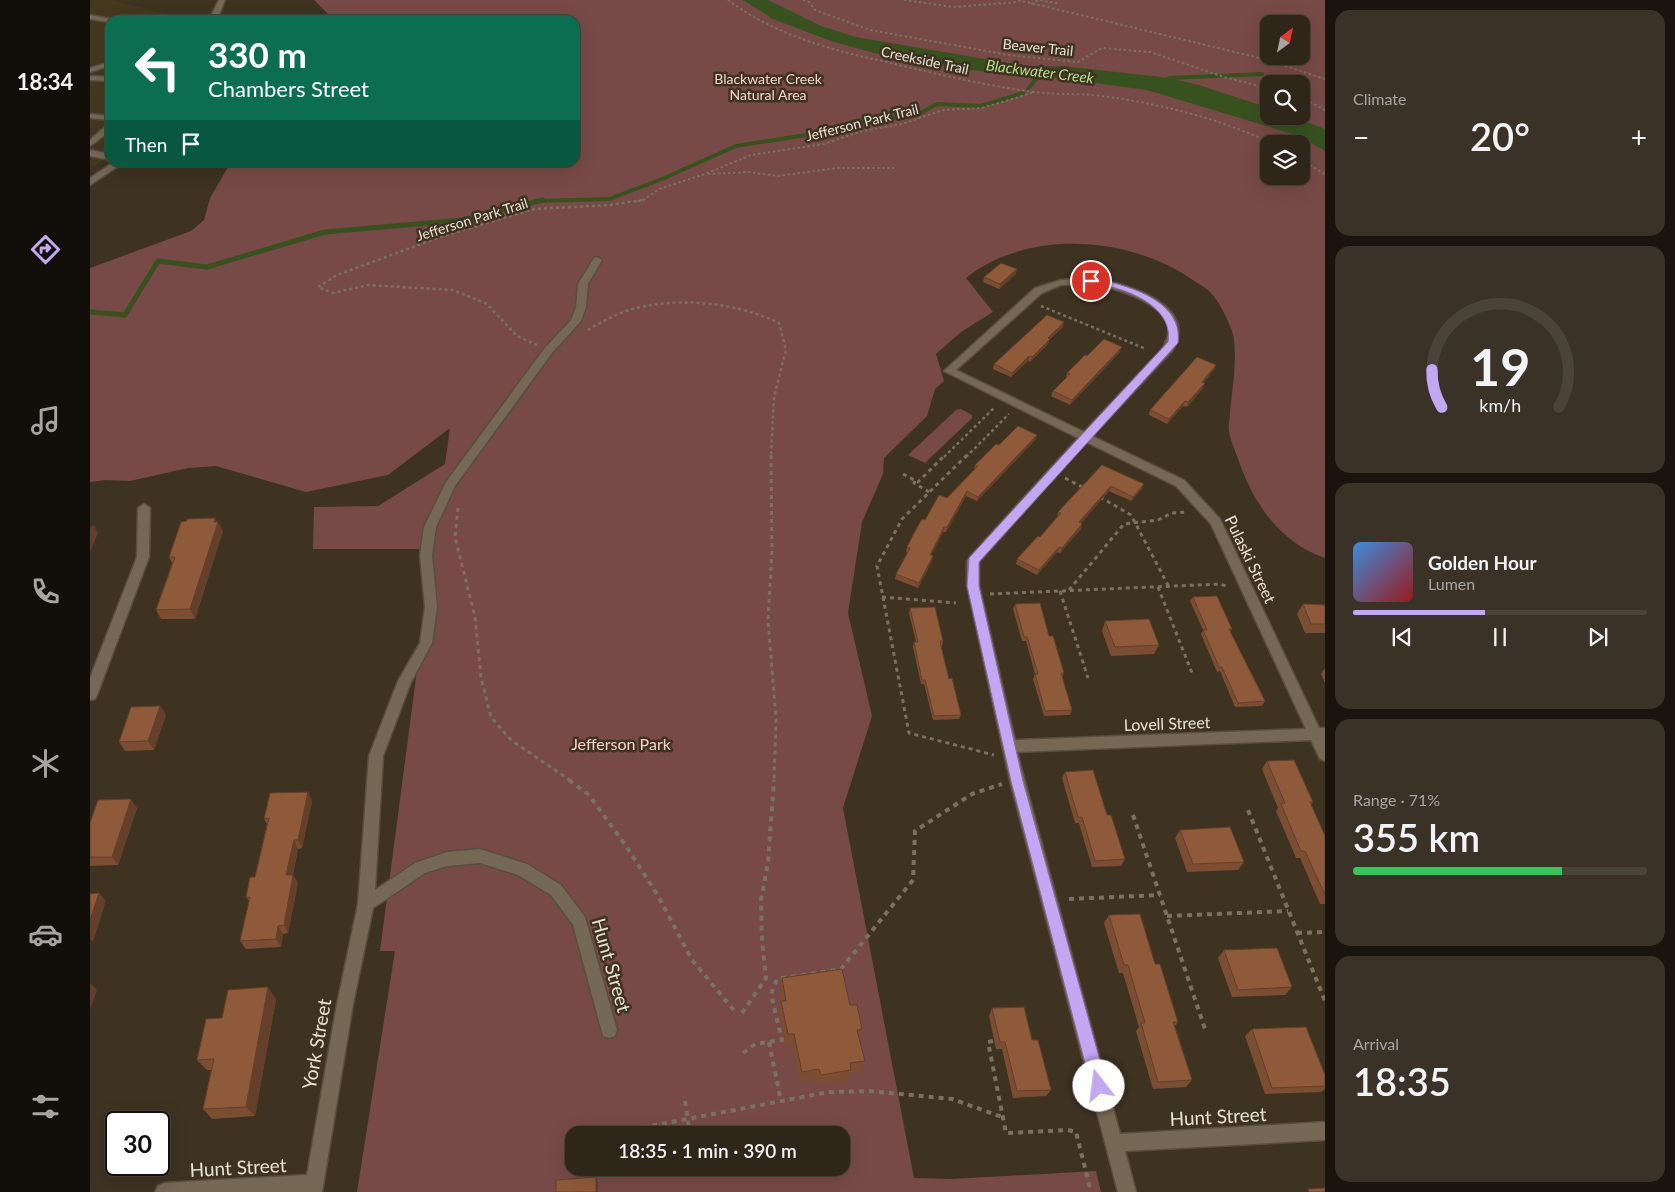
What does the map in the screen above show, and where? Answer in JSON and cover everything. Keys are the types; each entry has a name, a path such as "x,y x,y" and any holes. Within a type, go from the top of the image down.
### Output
{"street":[{"path":"215,15 222,0"},
{"path":"90,17 105,19"},
{"path":"90,70 105,66"},
{"path":"90,78 105,79"},
{"path":"90,116 105,118"},
{"path":"90,144 105,131"},
{"path":"90,153 105,156"},
{"path":"90,182 112,167"},
{"name":"York Street","path":"314,1188 345,1004 366,904 376,756 405,681 426,643 431,607 426,555 430,527 450,485 548,351 576,321 581,308 580,294 583,284 597,260"},
{"name":"Pulaski Street","path":"1086,436 1173,343 1174,334 1171,321 1159,307 1141,295 1118,286 1091,281 1065,282 1043,288 1035,293 949,371 1180,483 1216,522 1320,734 1325,755"},
{"path":"1086,436 973,561 973,586 1017,781 1127,1192"},
{"path":"90,695 143,557 144,508"},
{"name":"Lovell Street","path":"1010,746 1320,734"},
{"name":"Hunt Street","path":"366,904 420,868 447,859 480,856 522,869 556,890 580,922 609,1030"},
{"name":"Hunt Street","path":"1114,1143 1325,1131"},
{"name":"Hunt Street","path":"164,1192 314,1188"}],"path":[{"name":"Creekside Trail","path":"728,0 758,21 783,34 838,51 1003,87 1035,92 1101,96 1188,112 1260,137"},
{"name":"Beaver Trail","path":"803,0 809,2 815,10 852,25 917,39 1009,55 1078,62 1102,48 1150,52 1214,73 1260,85"},
{"path":"904,0 954,7 994,2 1024,2"},
{"path":"1018,0 1268,60 1325,80"},
{"path":"1030,4 1038,0 1056,3 1059,0"},
{"name":"Jefferson Park Trail","path":"532,344 517,336 486,304 453,290 368,285 333,293 318,287 338,275 440,237 534,210 642,201 659,189 705,174 751,155 824,144 862,131 902,124 944,110 982,108 1035,92"},
{"path":"1310,100 1325,110"},
{"path":"1310,165 1325,174"},
{"path":"705,174 748,172 778,176 836,168 894,168"},
{"path":"586,331 609,318 637,308 664,304 693,304 765,314 780,322 783,333 786,350 774,396 770,475 772,551 768,620 776,719 772,822 768,862 761,900 762,942 766,978 742,1013"},
{"path":"1038,305 1146,349"},
{"path":"915,481 918,482 997,405"},
{"path":"994,755 909,733 876,566 902,519 1011,412"},
{"path":"903,474 929,492"},
{"path":"1065,478 1090,492"},
{"path":"1098,496 1131,515 1169,586"},
{"path":"461,501 457,509 455,537 475,617 481,678 490,717 511,740 554,768 589,795 626,846 656,894 692,960 737,1014"},
{"path":"1069,591 1124,524 1158,520 1172,513 1185,513 1188,507"},
{"path":"987,594 1221,584 1231,588"},
{"path":"1158,587 1192,674"},
{"path":"1060,591 1088,678"},
{"path":"882,597 956,603"},
{"path":"743,1053 755,1044 782,1040 771,994 777,979 808,977 841,969 913,880 915,831 972,794 1002,784"},
{"path":"1248,810 1325,1001"},
{"path":"1133,815 1206,1032"},
{"path":"1069,899 1160,895"},
{"path":"1167,916 1288,911"},
{"path":"1297,933 1325,932"},
{"path":"769,1042 781,1101"},
{"path":"993,1042 988,1042 1006,1133 1068,1130 1076,1132 1091,1192"},
{"path":"647,1126 829,1092 888,1092 952,1099 1002,1117"},
{"path":"685,1101 688,1126"},
{"path":"585,1176 585,1184"}],"shaded area":[{"path":"90,0 113,0 170,15 105,15 105,159 90,170"}],"green space":[{"path":"314,0 1325,0 1325,558 1308,551 1280,531 1259,504 1243,473 1229,429 1235,356 1233,335 1214,297 1204,287 1190,278 1165,264 1137,253 1108,247 1077,244 1047,245 1018,251 991,262 966,278 993,312 961,332 936,354 944,381 935,389 927,416 884,458 883,474 862,522 848,613 872,716 843,808 914,1178 951,1179 1096,1171 1101,1192 357,1192 395,951 380,951 433,549 313,549 314,507 378,506 445,464 450,428 388,475 306,492 216,466 188,468 130,481 105,480 90,482 90,268 191,231 204,220 210,198 228,167 580,167 580,15 329,15"},
{"path":"961,409 972,415 972,418 925,463 908,455 956,410"}],"water":[{"name":"Blackwater Creek","path":"743,0 768,0 821,26 856,37 1026,66 1062,66 1169,78 1199,85 1260,105 1260,124 1147,90 1050,77 958,69 874,53 831,41 773,19"},
{"path":"1310,123 1325,129 1325,151 1310,142 1310,135 1296,135 1263,125 1310,125"}],"building":[{"path":"1001,263 1017,269 1000,284 984,277"},
{"path":"1047,315 1064,322 1032,357 1029,356 1012,373 994,364"},
{"path":"1104,339 1122,347 1072,400 1053,391 1070,374 1067,373"},
{"path":"1197,357 1216,365 1202,382 1205,383 1169,419 1150,410"},
{"path":"1018,426 1037,435 978,497 967,491 947,527 944,527 930,555 933,556 919,583 896,574 910,548 907,547 914,533 922,519 925,520 939,495 947,498 978,466 975,465"},
{"path":"1102,465 1144,484 1133,497 1111,486 1079,522 1082,524 1062,548 1059,547 1039,570 1017,559 1038,536 1040,537 1061,513 1058,512"},
{"path":"215,518 214,522 218,522 190,609 156,610 175,557 169,557 181,522 187,521 187,519"},
{"path":"1217,596 1232,629 1229,629 1265,701 1238,703 1222,667 1219,667 1203,630 1207,630 1193,597"},
{"path":"1040,603 1049,636 1053,636 1072,710 1045,711 1035,674 1038,674 1027,637 1024,637 1015,604"},
{"path":"1303,604 1325,605 1325,624 1311,624"},
{"path":"935,607 943,641 940,641 944,659 949,679 952,678 961,715 934,716 925,680 922,680 914,642 918,642 910,608"},
{"path":"1149,619 1159,645 1115,647 1105,621"},
{"path":"160,706 148,741 119,742 131,707"},
{"path":"1294,760 1313,802 1310,802 1325,836 1325,895 1305,851 1301,851 1281,804 1285,803 1267,761"},
{"path":"1093,770 1107,815 1111,815 1125,859 1095,861 1082,817 1078,817 1065,772"},
{"path":"308,792 298,840 294,840 286,875 293,875 284,925 278,926 276,939 240,941 250,897 246,897 250,877 255,877 269,818 264,819 270,793"},
{"path":"131,799 112,857 90,857 90,823 98,800"},
{"path":"1230,827 1244,862 1193,864 1180,830"},
{"path":"99,893 90,920 90,894"},
{"path":"1140,914 1155,964 1160,964 1178,1022 1173,1022 1192,1080 1158,1082 1141,1023 1145,1023 1128,965 1124,965 1109,915"},
{"path":"1277,948 1292,987 1238,990 1224,950"},
{"path":"842,969 850,1005 857,1005 862,1029 857,1030 865,1061 850,1063 851,1070 821,1075 819,1069 802,1072 794,1034 788,1034 781,1001 786,1001 782,978"},
{"path":"268,987 246,1107 203,1109 214,1059 197,1060 206,1019 222,1018 228,990"},
{"path":"1024,1007 1032,1040 1038,1040 1051,1090 1017,1091 1005,1042 1000,1042 992,1008"},
{"path":"1306,1027 1325,1075 1325,1086 1272,1088 1252,1029"},
{"path":"596,1177 596,1192 556,1192 556,1180"},
{"path":"1325,1188 1325,1192 1309,1192 1308,1189"}],"waterway":[{"name":"Blackwater Creek","path":"1028,89 1042,71"},
{"path":"1164,84 1169,78 1262,74"},
{"path":"539,201 609,199 662,179 736,146 825,132 854,121 917,115 937,104 981,106 1023,93"},
{"path":"90,312 125,315 158,261 207,267 325,232 463,220 539,201"}],"route":[{"path":"1091,281 1131,290 1159,307 1171,321 1174,329 1173,343 973,561 973,586 1017,781 1099,1086"}],"park label":[{"name":"Blackwater Creek Natural Area","path":"768,86"},
{"name":"Jefferson Park","path":"621,743"}]}
